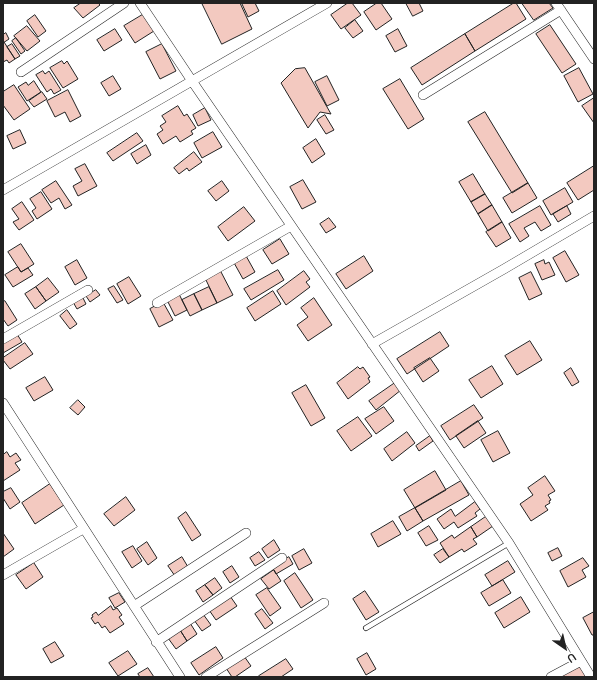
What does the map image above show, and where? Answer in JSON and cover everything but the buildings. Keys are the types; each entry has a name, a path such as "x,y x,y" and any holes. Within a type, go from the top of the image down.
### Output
{"street":[{"path":"21,72 124,3"},
{"path":"140,3 291,226 509,542 591,677"},
{"path":"3,190 327,3"},
{"path":"423,95 558,6 594,59"},
{"path":"372,344 594,216"},
{"path":"157,303 291,226"},
{"path":"3,339 88,290"},
{"path":"3,403 180,677"},
{"path":"3,575 83,529"},
{"path":"134,606 246,533"},
{"path":"156,642 282,558"},
{"path":"206,677 324,603"},
{"path":"551,677 582,661"}],"lane":[{"path":"366,628 509,542"}]}
